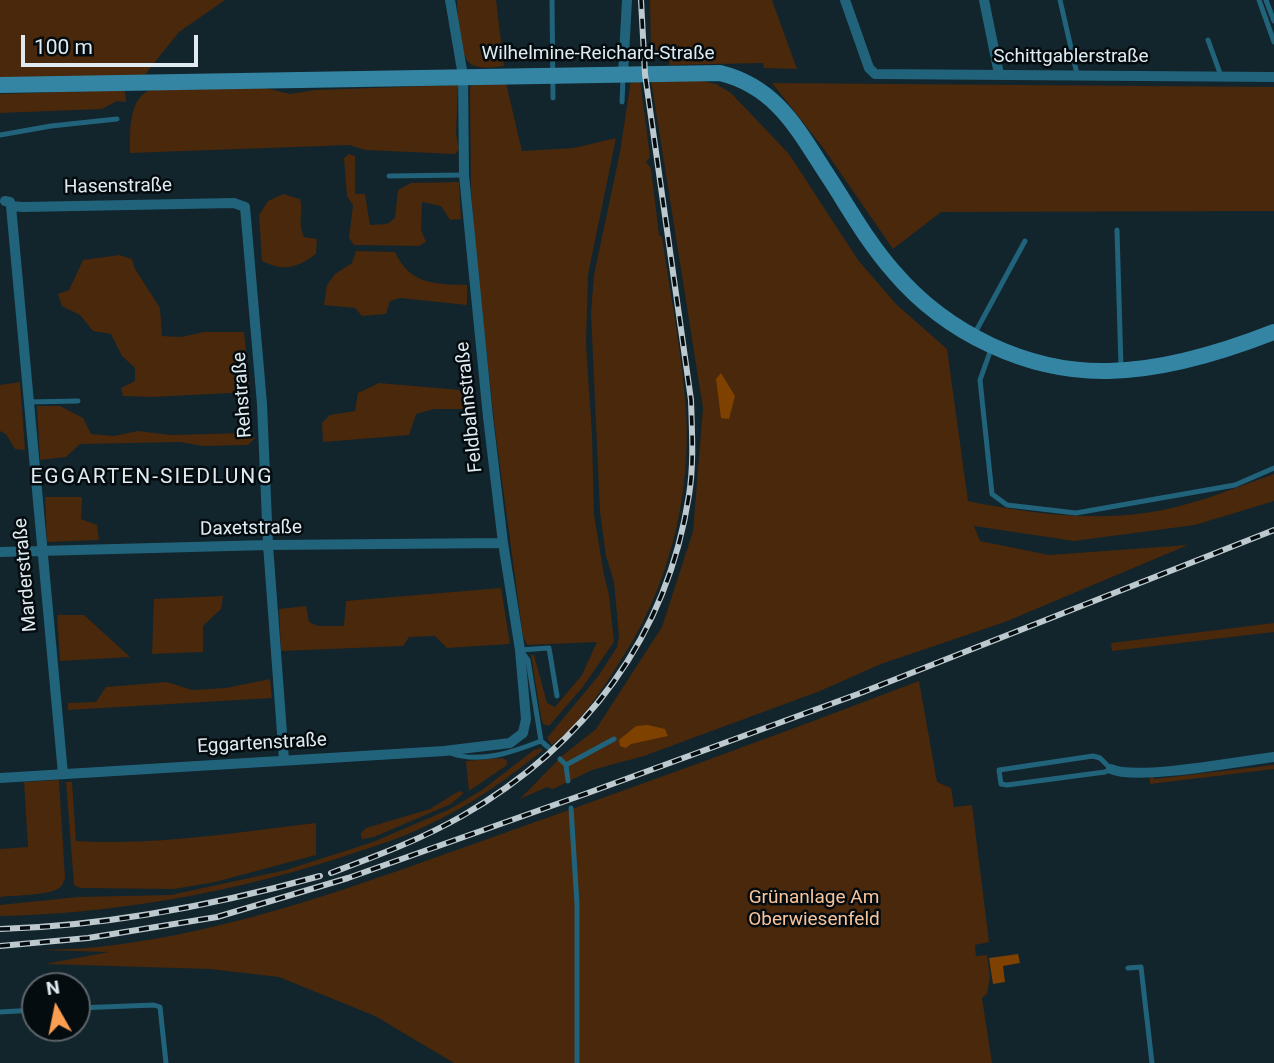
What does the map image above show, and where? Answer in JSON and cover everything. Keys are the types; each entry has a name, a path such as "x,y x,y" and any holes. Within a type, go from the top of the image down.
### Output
{"street":[{"name":"Feldbahnstraße","path":"450,0 456,48 463,76 464,176 503,543 520,650 526,719 523,733"},
{"path":"624,74 627,0"},
{"name":"Schittgablerstraße","path":"845,0 869,68 875,74 1274,77"},
{"path":"984,0 999,74"},
{"name":"Wilhelmine-Reichard-Straße","path":"0,85 720,73 740,78 758,87 791,120 895,274 934,311 992,346 1047,365 1106,372 1165,365 1274,332"},
{"name":"Hasenstraße","path":"8,204 234,203"},
{"name":"Rehstraße","path":"234,203 245,207 247,219 262,404 268,545 284,760"},
{"name":"Marderstraße","path":"8,204 62,774"},
{"name":"Daxetstraße","path":"0,552 268,545 503,543"},
{"name":"Eggartenstraße","path":"0,778 444,751 510,743 523,733"},
{"path":"1111,769 1119,773 1143,773 1274,757"}],"lane":[{"path":"552,0 553,98"},
{"path":"1060,0 1077,74"},
{"path":"1259,0 1274,42"},
{"path":"1266,0 1274,21"},
{"path":"1208,40 1221,76"},
{"path":"622,102 624,74"},
{"path":"0,135 117,119"},
{"path":"389,176 464,176"},
{"path":"1117,230 1121,370"},
{"path":"973,336 1026,241"},
{"path":"992,346 980,380 992,494 1007,505 1076,513 1235,485 1274,468"},
{"path":"28,402 78,401"},
{"path":"520,650 549,648 557,696"},
{"path":"520,650 528,660 541,741 548,747"},
{"path":"566,765 614,739"},
{"path":"444,751 463,757 509,754 541,741"},
{"path":"1093,756 1100,758 1111,769 1006,785 1001,784 999,779 999,770 1093,756"},
{"path":"560,759 566,765 568,781"},
{"path":"571,808 577,904 578,1063"},
{"path":"1128,968 1141,967 1152,1063"},
{"path":"91,1007 160,1007 166,1063"},
{"path":"0,1012 21,1011"}],"green space":[{"path":"0,0 225,0 179,32 143,77 0,77"},
{"path":"457,0 496,0 504,66 479,67 467,59 463,52"},
{"path":"650,0 772,0 797,69 764,68 763,63 669,65 670,56 651,56"},
{"path":"694,79 716,84 731,93 789,154 858,260 897,305 947,349 968,501 1056,515 1123,515 1178,506 1274,474 1274,501 1195,525 1074,541 974,526 980,541 1049,555 1188,545 1005,622 881,664 820,691 644,756 592,770 553,789 547,787 520,799 562,756 596,729 662,627 693,531 703,408 651,80"},
{"path":"631,80 640,80 650,157 646,162 651,168 659,235 662,237 679,345 686,411 685,478 673,543 651,605 636,635 589,707 552,745 547,738 599,675 617,647 619,636 614,582 606,556 600,512 591,313 594,275 620,152"},
{"path":"506,83 522,151 574,148 616,138 588,275 586,344 594,515 609,595 614,642 582,688 549,726 543,724 541,717 531,655 534,655 547,703 555,707 582,675 597,642 527,645 523,636 495,429 471,190 470,88 472,84"},
{"path":"772,83 1274,87 1274,211 941,212 893,249 824,149"},
{"path":"458,85 456,134 459,149 455,154 365,150 350,145 130,153 134,109 143,94 150,90 265,88 290,94 315,90"},
{"path":"125,92 126,102 117,101 102,109 0,113 0,94"},
{"path":"349,154 355,156 355,194 365,194 370,225 387,224 395,218 398,190 411,183 459,182 461,219 450,220 441,206 422,202 421,230 426,242 419,246 354,245 349,238 353,205 347,196 344,158"},
{"path":"283,194 300,199 304,237 317,239 316,254 290,267 277,267 262,261 259,215 268,201"},
{"path":"356,251 395,252 401,263 416,277 434,283 467,285 467,305 400,298 390,301 386,314 362,316 355,308 324,305 327,285 335,274 352,263"},
{"path":"119,255 132,259 135,269 160,308 162,336 244,332 250,392 123,396 121,388 135,381 135,368 122,356 111,334 93,331 80,315 62,306 58,294 69,290 83,260"},
{"path":"20,382 25,450 15,449 6,434 0,431 0,385"},
{"path":"379,383 472,391 474,409 434,409 416,414 409,435 323,442 322,423 330,415 355,411 358,393"},
{"path":"37,406 60,406 83,418 91,434 114,436 138,431 171,435 244,433 255,438 248,445 202,446 180,442 80,444 66,457 40,460"},
{"path":"45,497 82,497 81,519 97,525 99,540 47,542"},
{"path":"501,588 510,644 447,648 435,636 409,637 403,646 281,651 279,609 306,606 309,622 318,626 344,626 346,601"},
{"path":"223,596 221,609 203,626 203,652 152,654 154,599"},
{"path":"57,615 84,615 130,657 60,661"},
{"path":"1274,623 1274,632 1112,651 1111,643"},
{"path":"270,679 272,698 68,710 68,703 96,702 106,687 167,682 192,690 226,688"},
{"name":"Grünanlage Am Oberwiesenfeld","path":"919,681 937,782 951,788 954,807 972,805 989,942 975,945 976,956 987,955 990,976 987,994 982,998 992,1063 454,1063 375,1016 279,977 210,969 45,964 109,952 40,950 98,947 149,940 200,930 300,903 602,798"},
{"path":"541,748 542,751 515,772 457,810 404,836 336,859 254,882 170,900 85,911 0,916 0,905 78,897 171,895 286,870 373,842 450,809 482,790 534,750"},
{"path":"503,758 507,765 469,791 466,761"},
{"path":"1274,765 1274,769 1150,784 1149,776 1154,779"},
{"path":"59,780 65,878 63,884 54,891 0,897 0,849 28,847 24,782"},
{"path":"66,782 72,782 76,841 166,840 316,823 316,855 215,882 174,889 80,888 74,885"},
{"path":"459,791 464,793 451,804 374,837 362,839 361,833 366,828 430,809"}],"shaded area":[{"path":"721,373 735,396 729,419 721,418 716,379"},
{"path":"648,725 665,729 668,736 631,744 626,748 620,746 619,740 636,726"},
{"path":"1018,954 1020,963 1003,966 1005,982 993,984 989,958"}],"railway":[{"path":"331,873 446,825 506,788 546,756 582,721 613,682 640,640 662,595 678,547 691,483 691,400 645,74 641,0"},
{"path":"0,946 88,938 217,917 348,878 858,694 1274,530"},
{"path":"0,929 121,919 201,905 320,876"}],"district":[{"name":"EGGARTEN-SIEDLUNG","path":"152,478"}]}
